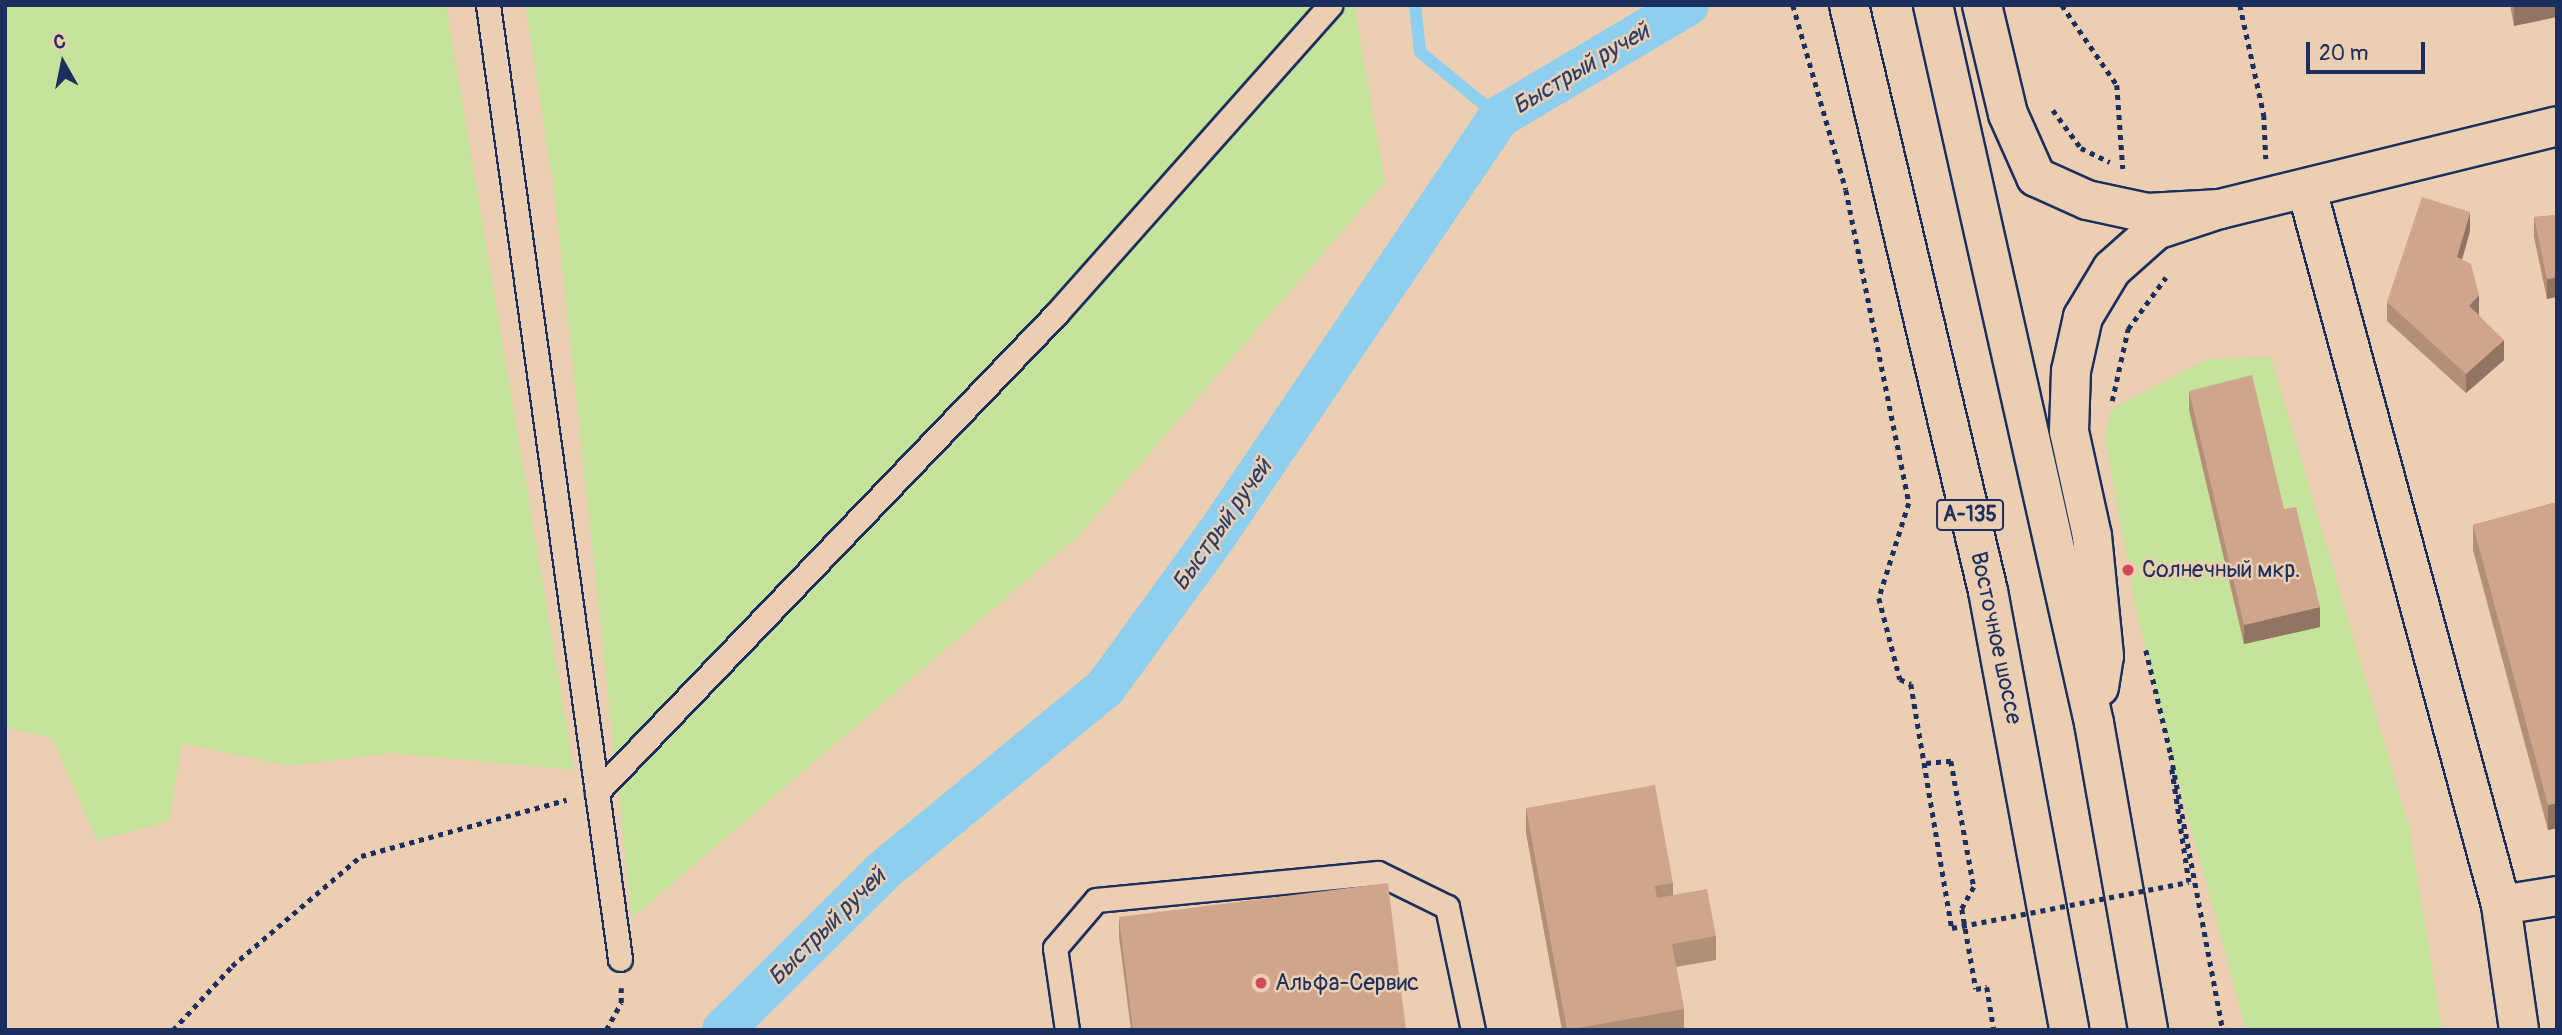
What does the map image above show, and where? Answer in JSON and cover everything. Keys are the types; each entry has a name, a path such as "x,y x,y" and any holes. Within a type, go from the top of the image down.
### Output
{"main road":[{"name":"Восточное шоссе","path":"1849,5 1988,591 2069,1030"},
{"path":"1933,5 2094,723 2148,1030"},
{"path":"1982,5 2008,114 2036,177 2087,200 2128,190 2147,212 2220,209"},
{"path":"2094,723 2104,656 2092,536 2069,431 2071,371 2083,317 2112,269 2156,230 2220,209 2307,190 2557,126"},
{"path":"2307,190 2501,905 2519,1030"},
{"path":"2501,905 2557,896"}],"lane":[{"path":"488,5 620,959"},
{"path":"597,792 1056,314 1330,5"},
{"path":"1067,1030 1055,948 1096,900 1378,873 1447,907 1473,1030"}],"path":[{"path":"1793,5 1846,190 1909,503 1879,598 1900,679 1912,684 1952,929 2189,881 2170,773 2173,768"},
{"path":"2062,5 2117,85 2123,168 2128,190"},
{"path":"2241,5 2264,114 2269,198"},
{"path":"2049,106 2081,148 2123,168"},
{"path":"2123,168 2128,190"},
{"path":"2110,409 2128,329 2174,267"},
{"path":"2145,646 2173,768 2223,1030"},
{"path":"1925,763 1951,761 1974,887 1962,909 1976,989 1987,987 1994,1030"},
{"path":"173,1030 232,966 361,856 597,792"},
{"path":"606,1030 621,1003 620,959"}],"green space":[{"path":"5,5 446,5 574,770 391,753 287,766 182,743 169,821 97,841 52,738 5,727"},
{"path":"525,5 1354,5 1385,182 1077,537 632,918 553,182"},
{"path":"2271,357 2409,827 2442,1030 2246,1030 2171,755 2135,605 2105,438 2111,409 2208,359"}],"building":[{"path":"2422,197 2470,212 2457,257 2471,264 2479,295 2469,306 2504,340 2466,374 2387,302"},
{"path":"2557,215 2557,277 2547,279 2534,217"},
{"path":"2252,375 2284,509 2296,507 2320,607 2244,625 2189,391"},
{"path":"2557,502 2557,803 2548,805 2473,525"},
{"path":"1655,785 1673,883 1655,886 1657,898 1707,889 1716,936 1672,944 1684,1009 1567,1030 1526,808"},
{"name":"Альфа-Сервис","path":"1388,883 1406,1030 1133,1030 1119,917"}],"waterway":[{"path":"1415,5 1420,52 1499,117"},
{"name":"Быстрый ручей","path":"723,1030 884,870 1105,688 1217,534 1499,117 1688,5"}],"place":[{"name":"Солнечный мкр.","path":"2128,570"},
{"name":"Альфа-Сервис","path":"1261,983"}]}
